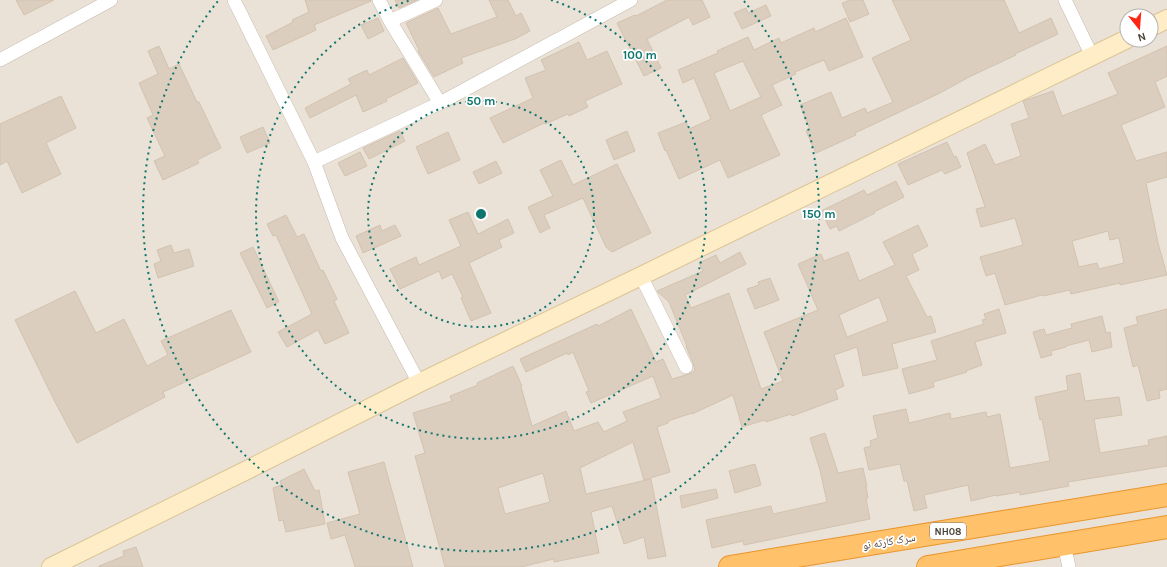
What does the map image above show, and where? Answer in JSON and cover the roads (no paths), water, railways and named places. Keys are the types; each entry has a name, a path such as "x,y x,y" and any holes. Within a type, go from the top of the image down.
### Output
{"highway":[{"name":"سرک کارته نو","path":"730,567 1167,495"},
{"path":"928,567 1167,527"}],"main road":[{"path":"51,567 419,383 1119,43"}],"street":[{"path":"0,60 111,0"},
{"path":"234,0 314,162 342,238 419,383"},
{"path":"379,0 390,21 440,103"},
{"path":"390,21 436,0"},
{"path":"314,162 440,103 631,0"},
{"path":"1065,0 1092,56"},
{"path":"641,276 686,367"},
{"path":"1064,544 1069,567"}]}
